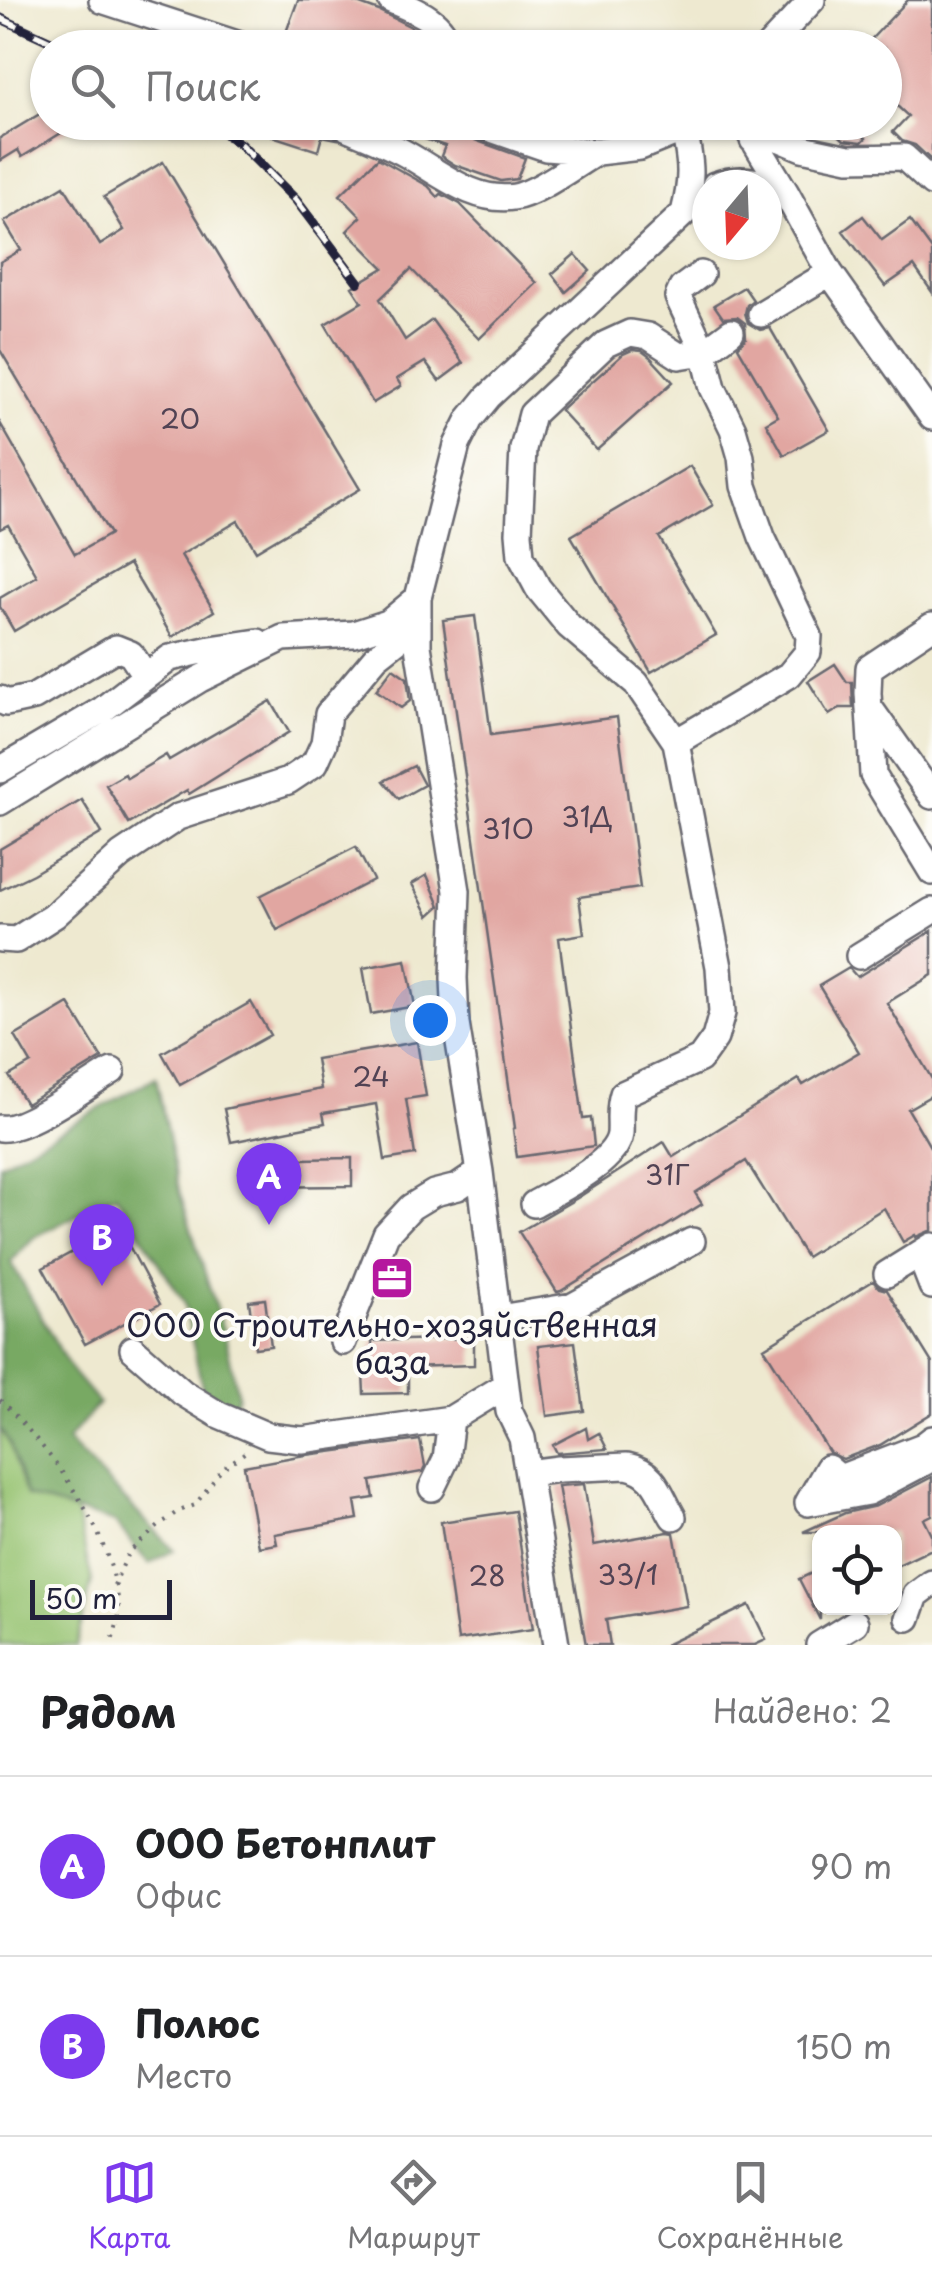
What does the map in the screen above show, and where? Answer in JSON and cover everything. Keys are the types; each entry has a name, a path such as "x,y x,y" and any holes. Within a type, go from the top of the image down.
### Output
{"street":[{"path":"102,0 194,30"},
{"path":"391,0 428,16 441,30"},
{"path":"784,30 812,0"},
{"path":"375,140 457,185 484,195 513,198 537,190 597,152"},
{"path":"523,140 546,148 597,152 640,147 656,140"},
{"path":"684,213 692,185 690,140"},
{"path":"752,140 765,170"},
{"path":"783,140 849,158 904,157 932,183"},
{"path":"782,201 932,416"},
{"path":"556,1645 522,1438 509,1411 480,1172 456,1024 457,890 418,646 418,611 457,445 470,419 488,396 692,206"},
{"path":"762,314 830,273"},
{"path":"676,742 789,675 808,652 809,636 762,537 744,486 734,429 713,388 704,352 678,296 682,288 701,274"},
{"path":"534,1204 614,1152 620,1134 618,1108 622,1094 700,1059 715,1038 722,1013 719,968 676,742 636,684 559,614 538,588 521,556 523,449 532,414 606,344 630,332 648,336 679,356 704,352 731,332"},
{"path":"6,762 102,710 170,658 283,638 354,634 418,611"},
{"path":"0,939 16,940 55,915 121,855 178,817 288,781 315,762 324,742 328,714 418,611"},
{"path":"932,626 869,668 868,707 874,774 932,872"},
{"path":"0,802 200,679 283,638"},
{"path":"0,699 6,704 34,697 116,648 132,654 145,675"},
{"path":"868,707 932,796"},
{"path":"859,956 932,911"},
{"path":"0,1128 6,1130 34,1119 112,1072"},
{"path":"342,1342 386,1234 412,1207 434,1193 458,1187 480,1172"},
{"path":"498,1318 573,1306 692,1242"},
{"path":"887,1274 926,1251 932,1286"},
{"path":"134,1349 183,1393 219,1414 268,1436 302,1440 451,1419 505,1386"},
{"path":"432,1488 446,1459 451,1419"},
{"path":"932,1438 923,1446 840,1478 828,1468 808,1503 868,1492 932,1458"},
{"path":"528,1472 638,1468 650,1475 673,1517"},
{"path":"908,1618 916,1594 932,1583"},
{"path":"819,1645 855,1623"}],"path":[{"path":"0,1400 24,1424 77,1493 110,1560 120,1610 111,1645"},
{"path":"114,1586 128,1553 161,1524 196,1505 222,1468 268,1436"}],"green space":[{"path":"156,1077 180,1194 225,1336 238,1395 232,1414 205,1401 184,1302 116,1195 33,1238 11,1262 71,1370 99,1403 67,1441 174,1550 149,1564 115,1523 26,1496 10,1444 0,1429 0,1164"},
{"path":"0,1429 10,1443 26,1496 76,1511 92,1581 76,1645 0,1645"}],"building":[{"path":"298,0 349,0 415,30 287,30"},
{"path":"908,0 932,0 932,161 915,145 901,140 902,122 908,116 902,110 902,30 880,30"},
{"path":"30,120 30,140 50,140 22,157 18,150 0,161 0,138"},
{"path":"284,140 321,140 318,151"},
{"path":"428,140 474,140 525,158 517,179 501,181 455,165 441,156 445,146"},
{"path":"378,158 428,186 438,197 441,194 460,204 537,283 479,339 411,269 380,299 405,340 432,320 463,363 439,381 425,362 397,379 401,386 373,403 325,324 362,302 352,287 384,268 347,231 361,217 340,195"},
{"path":"163,162 360,489 256,551 238,521 181,555 214,611 172,637 129,564 14,631 0,607 0,598 37,576 8,525 0,529 0,423 75,554 110,534 0,350 0,262 21,250 4,222 64,186 100,245 124,230 104,197"},
{"path":"863,216 882,240 910,220 932,250 932,292 914,266 885,286 843,231"},
{"path":"575,254 590,271 566,292 552,274"},
{"path":"744,287 753,300 745,313 748,323 760,330 770,328 829,430 784,455 766,423 778,416 738,347 746,338 745,323 737,317 723,318 714,305"},
{"path":"632,350 650,357 673,382 597,450 560,410"},
{"path":"690,466 713,505 659,537 716,635 651,672 571,536"},
{"path":"475,616 491,735 617,717 640,888 579,897 584,934 559,938 583,1119 591,1118 594,1146 517,1157 443,620"},
{"path":"835,664 847,682 852,682 853,708 840,708 829,715 808,681"},
{"path":"393,668 407,678 410,701 401,708 376,690"},
{"path":"271,701 289,732 189,794 187,790 129,824 106,785 125,774 127,778 166,755 169,760"},
{"path":"414,766 424,785 399,799 384,781"},
{"path":"82,800 102,833 0,890 0,849"},
{"path":"356,847 373,880 277,930 260,896"},
{"path":"427,875 440,906 429,916 412,884"},
{"path":"932,931 932,975 887,1003 932,1079 932,1095 908,1109 932,1150 932,1230 903,1242 884,1208 806,1257 746,1161 695,1193 702,1204 557,1292 519,1232 664,1142 673,1157 799,1079 803,1085 859,1052 819,986 849,968 857,977"},
{"path":"406,960 415,1006 371,1014 363,968"},
{"path":"251,1002 270,1035 180,1085 162,1053"},
{"path":"69,1004 102,1058 26,1104 9,1076 31,1063 15,1036"},
{"path":"417,1042 426,1096 406,1099 415,1155 385,1160 376,1104 323,1113 325,1123 231,1142 224,1109 321,1089 316,1059"},
{"path":"352,1158 352,1186 249,1187 248,1160"},
{"path":"119,1227 160,1304 85,1344 43,1268"},
{"path":"873,1281 887,1290 932,1363 932,1413 880,1445 843,1459 829,1452 764,1348"},
{"path":"265,1299 271,1346 255,1348 249,1301"},
{"path":"474,1338 474,1365 408,1367 408,1393 364,1394 363,1372 373,1372 372,1341"},
{"path":"575,1342 584,1411 547,1416 538,1346"},
{"path":"586,1428 588,1439 599,1433 607,1449 557,1453 553,1445"},
{"path":"420,1440 425,1466 422,1472 371,1481 374,1498 355,1501 358,1519 275,1534 277,1544 259,1547 244,1466"},
{"path":"932,1477 932,1515 924,1519 932,1535 932,1549 902,1563 902,1525 818,1525 845,1513 876,1506"},
{"path":"584,1484 594,1545 674,1533 687,1606 606,1620 610,1645 586,1645 558,1486"},
{"path":"515,1511 533,1629 458,1640 441,1522"},
{"path":"812,1573 812,1604 799,1579"},
{"path":"749,1605 766,1640 755,1645 665,1645"}],"railway":[{"path":"0,18 30,32"},
{"path":"234,140 296,200 358,282"}],"place":[{"name":"ООО Бетонплит","path":"269,1225"},
{"name":"ООО Строительно-хозяйственная база","path":"392,1278"},
{"name":"Полюс","path":"102,1286"}]}
